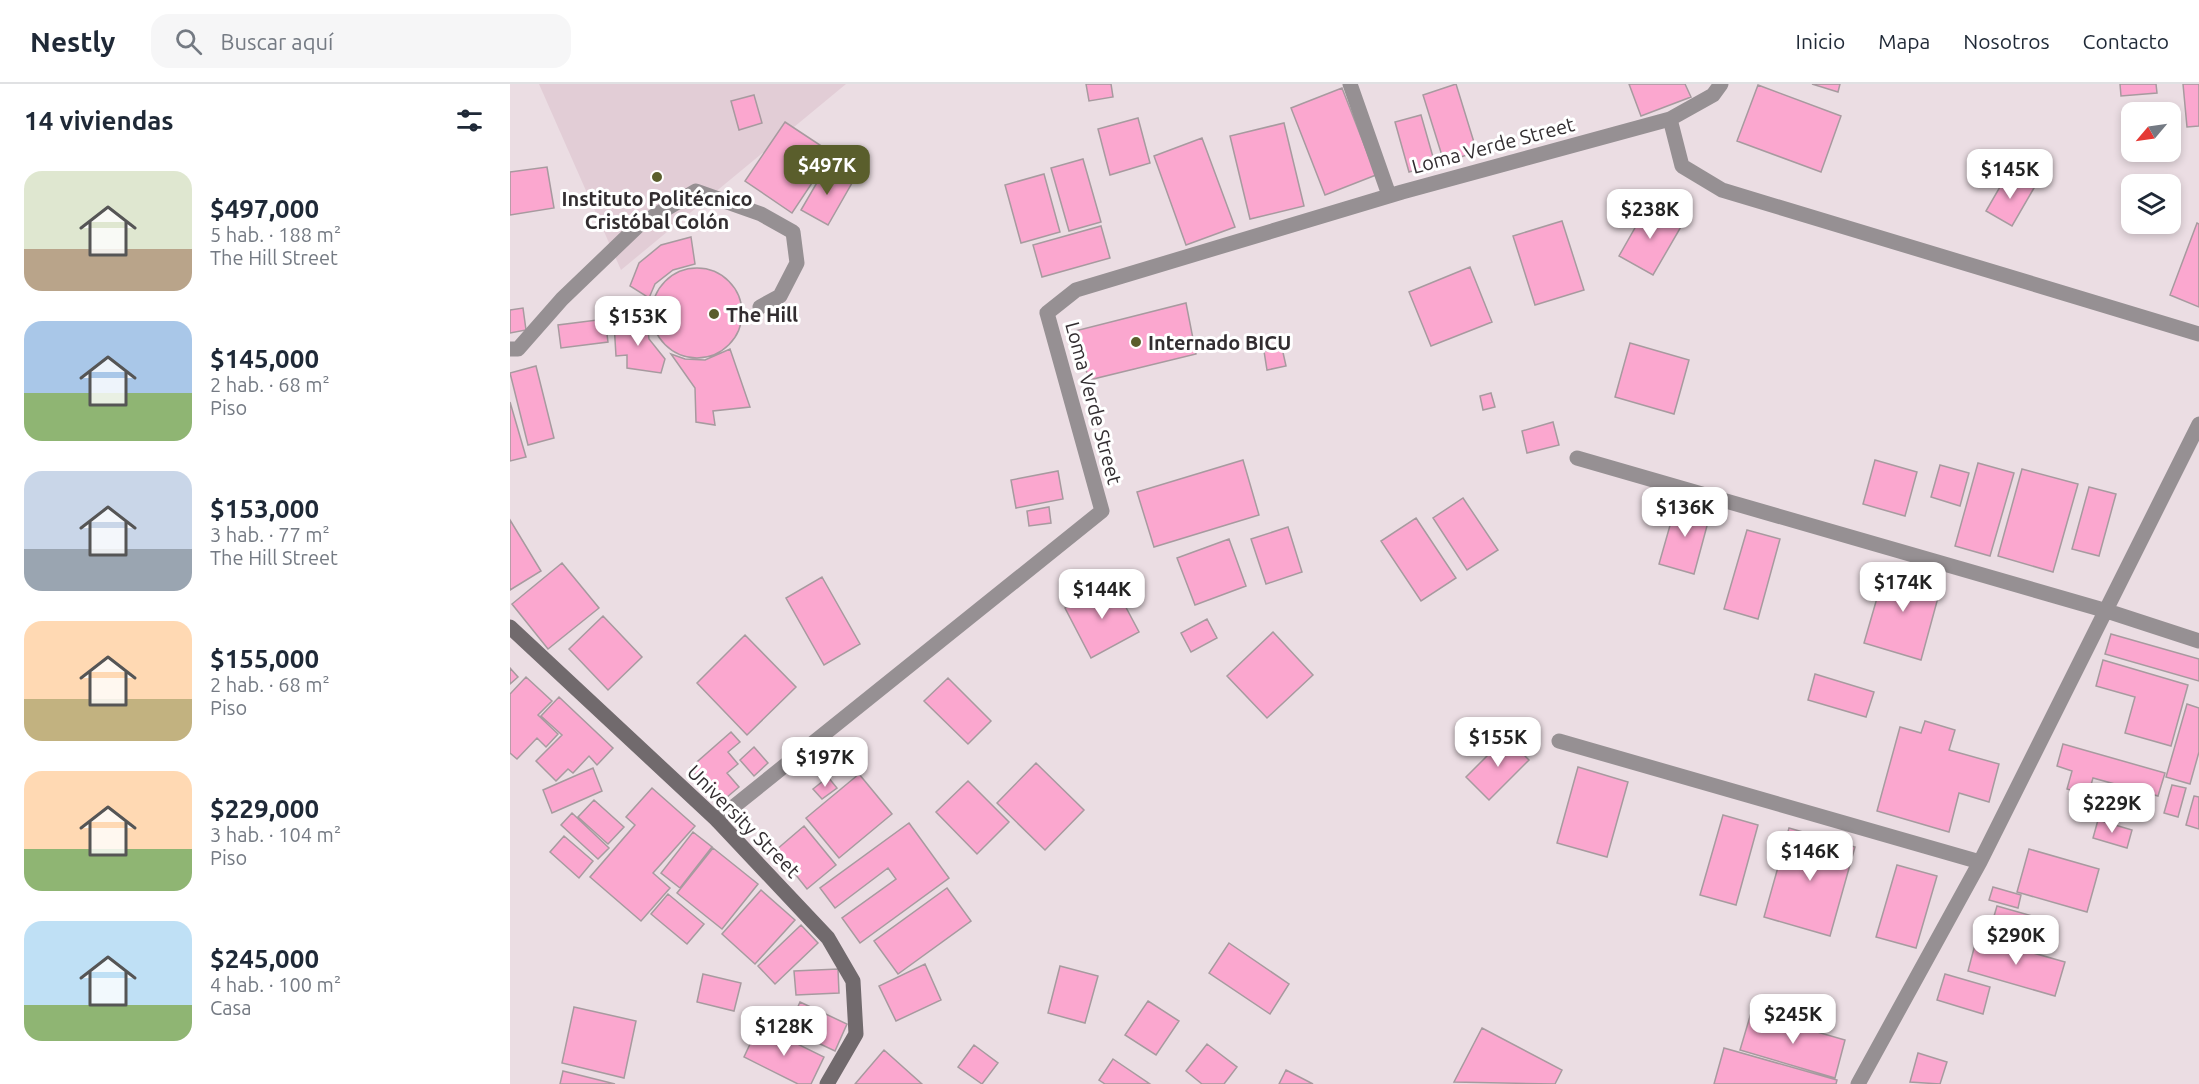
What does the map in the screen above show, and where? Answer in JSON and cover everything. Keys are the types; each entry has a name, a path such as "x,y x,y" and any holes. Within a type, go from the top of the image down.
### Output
{"street":[{"path":"1350,84 1389,195"},
{"name":"Loma Verde Street","path":"717,820 1102,512 1047,313 1076,290 1389,195 1670,119 1713,95 1721,84"},
{"path":"1670,119 1682,165 1722,190 2199,334"},
{"path":"510,349 518,350 562,299 639,225 696,191 761,214 793,232 797,263 780,296 760,307"},
{"path":"1858,1084 1980,862 2199,424"},
{"path":"1577,458 2107,610 2199,641"},
{"name":"University Street","path":"510,627 717,820 828,938 853,981 856,1034 827,1084"},
{"path":"1559,741 1980,862"}],"shaded area":[{"name":"Instituto Politécnico Cristóbal Colón","path":"539,84 846,84 621,270"}],"building":[{"path":"1086,84 1111,84 1113,97 1089,101"},
{"path":"1456,84 1477,152 1444,162 1423,95"},
{"path":"1629,84 1685,84 1691,97 1641,116"},
{"path":"1812,84 1840,84 1838,92"},
{"path":"2120,84 2156,84 2157,93 2121,96"},
{"path":"2183,84 2199,84 2199,126 2187,127"},
{"path":"1758,85 1841,116 1821,172 1737,141"},
{"path":"1342,88 1376,175 1325,195 1291,108"},
{"path":"754,95 762,123 739,130 731,101"},
{"path":"1421,115 1435,164 1409,172 1395,122"},
{"path":"1138,118 1150,163 1110,175 1098,129"},
{"path":"785,122 832,153 792,213 745,181"},
{"path":"1284,123 1304,206 1250,219 1230,136"},
{"path":"1202,138 1235,227 1186,245 1154,156"},
{"path":"1083,159 1101,222 1069,231 1051,168"},
{"path":"547,167 554,208 510,215 510,172"},
{"path":"826,167 852,183 828,225 801,210"},
{"path":"2008,173 2034,188 2012,226 1986,211"},
{"path":"1044,174 1060,232 1021,243 1005,185"},
{"path":"1648,205 1682,225 1653,275 1619,256"},
{"path":"1562,221 1584,290 1535,305 1513,236"},
{"path":"2197,223 2199,224 2199,307 2170,295"},
{"path":"1101,226 1110,258 1042,277 1033,245"},
{"path":"691,237 695,264 673,270 655,284 649,298 630,286 639,263 661,245"},
{"path":"1470,267 1492,322 1431,346 1409,292"},
{"path":"697,268 722,276 734,288 742,313 734,338 722,350 697,358 672,350 660,338 652,313 660,288 672,276"},
{"name":"Internado BICU","path":"1186,303 1196,354 1089,380 1075,331"},
{"path":"523,308 526,330 510,333 510,310"},
{"path":"605,319 608,342 561,348 558,325"},
{"path":"614,323 647,323 649,339 665,359 661,373 627,368 627,355 616,356"},
{"path":"1630,343 1689,360 1674,414 1615,397"},
{"path":"1282,348 1286,366 1267,370 1264,351"},
{"path":"730,349 750,407 713,411 715,425 696,422 695,388 671,354 685,359 705,360"},
{"path":"536,366 554,438 528,445 510,373"},
{"path":"1491,393 1495,407 1483,410 1480,396"},
{"path":"510,402 526,457 510,461"},
{"path":"1553,422 1559,445 1527,453 1522,431"},
{"path":"1243,460 1259,515 1154,547 1137,492"},
{"path":"1875,460 1917,472 1905,516 1863,504"},
{"path":"1978,463 2014,473 1990,556 1955,546"},
{"path":"1940,465 1969,473 1960,506 1931,497"},
{"path":"2022,469 2078,484 2053,572 1998,556"},
{"path":"1058,471 1063,499 1016,508 1011,480"},
{"path":"2089,487 2116,494 2099,556 2072,549"},
{"path":"1463,498 1498,550 1467,570 1433,518"},
{"path":"1677,501 1711,511 1694,574 1659,564"},
{"path":"1049,507 1051,523 1029,526 1027,511"},
{"path":"1416,518 1456,578 1421,601 1381,541"},
{"path":"510,520 541,571 510,590"},
{"path":"1288,527 1302,572 1266,584 1251,539"},
{"path":"1747,530 1780,539 1758,619 1724,609"},
{"path":"1229,539 1246,586 1195,605 1177,558"},
{"path":"562,563 599,608 548,649 512,604"},
{"path":"1886,567 1942,583 1921,660 1864,643"},
{"path":"822,577 860,644 824,665 786,598"},
{"path":"1113,583 1139,632 1091,658 1065,608"},
{"path":"603,616 642,657 608,690 569,649"},
{"path":"1207,619 1217,638 1191,652 1181,633"},
{"path":"1273,632 1313,675 1267,718 1227,676"},
{"path":"2111,634 2199,659 2199,681 2105,654"},
{"path":"745,635 796,687 747,735 697,683"},
{"path":"2103,660 2188,685 2171,746 2125,733 2135,697 2096,686"},
{"path":"510,668 518,677 510,684"},
{"path":"1815,674 1874,692 1866,717 1808,700"},
{"path":"526,677 552,701 538,715 558,734 546,747 537,738 517,759 510,753 510,694"},
{"path":"948,678 991,721 968,744 924,701"},
{"path":"559,697 613,748 597,765 589,756 573,773 568,769 556,781 536,761 562,735 541,716"},
{"path":"2187,704 2199,708 2199,752 2190,784 2166,777"},
{"path":"1925,721 1955,730 1949,750 1999,764 1989,802 1959,793 1949,832 1877,811 1900,727 1921,733"},
{"path":"731,732 740,742 728,752 738,764 727,773 739,787 720,803 690,768"},
{"path":"1506,737 1529,760 1489,800 1466,777"},
{"path":"2063,744 2165,773 2158,796 2093,778 2088,795 2067,789 2072,771 2057,766"},
{"path":"754,747 768,763 754,776 740,760"},
{"path":"1036,763 1084,810 1045,850 997,803"},
{"path":"1578,767 1628,782 1607,857 1557,843"},
{"path":"593,768 602,791 552,813 543,790"},
{"path":"859,774 892,814 839,858 806,818"},
{"path":"828,777 837,788 822,799 813,789"},
{"path":"968,781 1009,822 977,854 936,812"},
{"path":"2172,785 2186,788 2178,817 2164,813"},
{"path":"652,788 695,826 653,873 670,888 641,921 590,877 635,825 626,817"},
{"path":"2194,796 2199,797 2199,829 2186,825"},
{"path":"594,800 624,827 608,844 578,817"},
{"path":"572,813 609,848 598,859 561,825"},
{"path":"1723,815 1758,825 1736,905 1700,895"},
{"path":"2098,820 2132,830 2127,848 2093,838"},
{"path":"909,823 949,878 860,943 842,918 896,879 888,868 835,908 820,888"},
{"path":"804,826 836,865 807,889 776,850"},
{"path":"1789,828 1855,847 1830,936 1764,917"},
{"path":"693,832 712,847 680,888 661,873"},
{"path":"564,836 593,861 579,878 550,852"},
{"path":"713,848 758,884 722,929 677,893"},
{"path":"2029,849 2099,869 2087,912 2017,892"},
{"path":"1897,865 1937,876 1916,948 1876,937"},
{"path":"1993,887 2021,895 2018,908 1989,900"},
{"path":"947,888 971,921 898,974 874,941"},
{"path":"761,890 795,920 755,964 722,934"},
{"path":"668,894 704,924 687,944 651,914"},
{"path":"1997,906 2050,921 2042,948 1989,933"},
{"path":"801,925 818,943 775,984 758,966"},
{"path":"1977,937 2065,962 2055,996 1968,971"},
{"path":"1229,943 1289,984 1270,1014 1209,973"},
{"path":"925,964 941,1000 896,1021 879,986"},
{"path":"1060,966 1098,976 1085,1023 1048,1013"},
{"path":"838,969 839,993 796,995 794,971"},
{"path":"703,974 741,983 734,1011 697,1002"},
{"path":"1945,974 1990,987 1983,1014 1937,1000"},
{"path":"1148,1001 1179,1021 1156,1055 1125,1035"},
{"path":"800,1002 847,1024 835,1051 788,1029"},
{"path":"574,1007 636,1021 624,1078 562,1063"},
{"path":"1751,1013 1845,1040 1835,1078 1740,1050"},
{"path":"759,1025 824,1057 811,1084 798,1084 744,1057"},
{"path":"1482,1028 1562,1070 1555,1084 1454,1082"},
{"path":"1207,1044 1237,1067 1224,1084 1202,1084 1186,1071"},
{"path":"974,1045 998,1063 982,1084 958,1067"},
{"path":"1724,1048 1837,1080 1836,1084 1714,1084"},
{"path":"884,1050 922,1084 855,1084"},
{"path":"1918,1053 1947,1062 1940,1084 1910,1082"},
{"path":"1113,1059 1150,1084 1105,1084 1099,1080"},
{"path":"1286,1070 1313,1084 1279,1084"},
{"path":"563,1071 615,1084 560,1084"}],"place":[{"name":"Instituto Politécnico Cristóbal Colón","path":"657,177"},
{"name":"The Hill","path":"714,314"},
{"name":"Internado BICU","path":"1136,342"}]}
